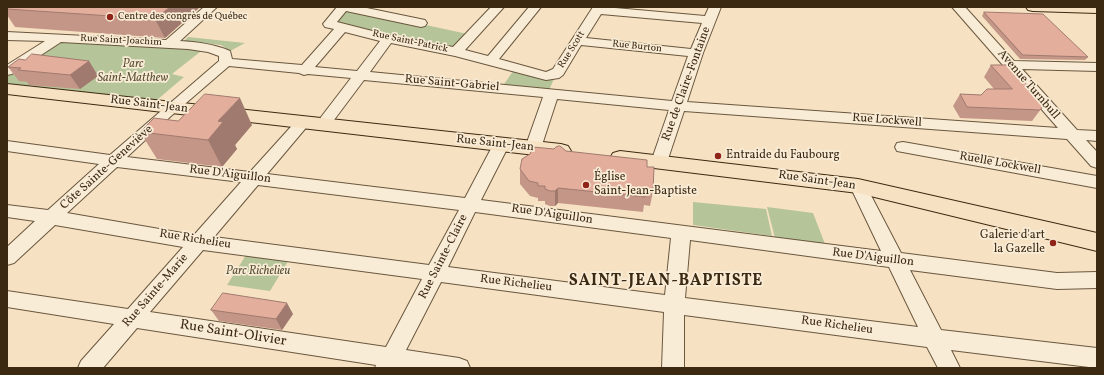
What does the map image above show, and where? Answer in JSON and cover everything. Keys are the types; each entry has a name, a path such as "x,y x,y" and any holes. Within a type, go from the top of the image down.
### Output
{"main road":[{"path":"1033,7 1097,9"},
{"name":"Rue Saint-Jean","path":"7,89 578,153"},
{"name":"Rue Saint-Jean","path":"601,156 858,186 1097,242"}],"street":[{"path":"169,44 211,7"},
{"path":"344,7 385,11 421,24"},
{"name":"Rue Saint-Patrick","path":"344,7 329,24 492,61"},
{"path":"456,52 498,7"},
{"path":"492,61 535,7"},
{"name":"Rue de Claire-Fontaine","path":"659,162 696,53 715,7"},
{"name":"Avenue Turnbull","path":"958,7 1071,135 1097,162"},
{"name":"Rue Scott","path":"492,61 546,76 554,75 578,41 597,10 710,20"},
{"path":"304,71 342,27"},
{"name":"Rue Saint-Joachim","path":"7,36 169,44 219,50 225,54 226,62"},
{"path":"7,71 59,38"},
{"path":"323,125 388,38"},
{"name":"Rue Burton","path":"578,41 696,53"},
{"name":"Rue Saint-Gabriel","path":"226,62 304,71 552,93 677,106"},
{"name":"Côte Sainte-Geneviève","path":"7,258 226,62"},
{"path":"1009,65 1097,67"},
{"path":"533,148 552,93"},
{"name":"Rue Lockwell","path":"677,106 1097,136"},
{"name":"Rue Sainte-Marie","path":"88,368 302,123"},
{"name":"Rue Sainte-Claire","path":"389,363 501,145"},
{"name":"Rue D'Aiguillon","path":"7,146 114,162 470,205 1057,281 1097,280"},
{"name":"Ruelle Lockwell","path":"903,147 1097,182"},
{"path":"858,186 949,368"},
{"name":"Rue Richelieu","path":"7,211 53,217 199,242 934,339 1097,358"},
{"path":"673,368 674,304 681,233"},
{"name":"Rue Saint-Olivier","path":"7,299 389,363 459,368"}],"green space":[{"path":"343,7 472,35 456,52 329,24"},
{"path":"188,37 245,43 230,51 221,45 184,41"},
{"name":"Parc Saint-Matthew","path":"59,38 205,48 172,74 184,77 151,105 7,89 7,71"},
{"path":"516,67 555,77 549,90 502,87"},
{"path":"693,202 766,209 772,236 693,225"},
{"path":"767,207 813,213 825,244 775,238"},
{"name":"Parc Richelieu","path":"248,252 290,258 270,291 227,285"}],"building":[{"path":"7,7 170,7 155,19 7,9"},
{"path":"984,12 1043,14 1088,57 1023,55"},
{"path":"32,54 89,61 70,75 18,70 21,68 8,67 19,59 25,60"},
{"path":"991,65 1010,65 1044,105 1040,110 967,107 960,94 981,95 987,89 1012,89"},
{"path":"205,94 240,98 218,121 223,122 208,140 140,132 154,118 178,121"},
{"path":"560,146 566,151 647,160 647,167 654,167 653,191 646,190 645,197 558,188 555,191 550,191 545,189 545,186 538,186 538,183 529,181 520,169 522,159 530,154 533,147 554,149"},
{"path":"223,293 287,303 276,319 211,310"}],"place":[{"name":"Centre des congrès de Québec","path":"110,17"},
{"name":"Entraide du Faubourg","path":"718,156"},
{"name":"Église Saint-Jean-Baptiste","path":"586,185"},
{"name":"Galerie d'art la Gazelle","path":"1053,243"}],"district":[{"name":"SAINT-JEAN-BAPTISTE","path":"666,282"}]}
